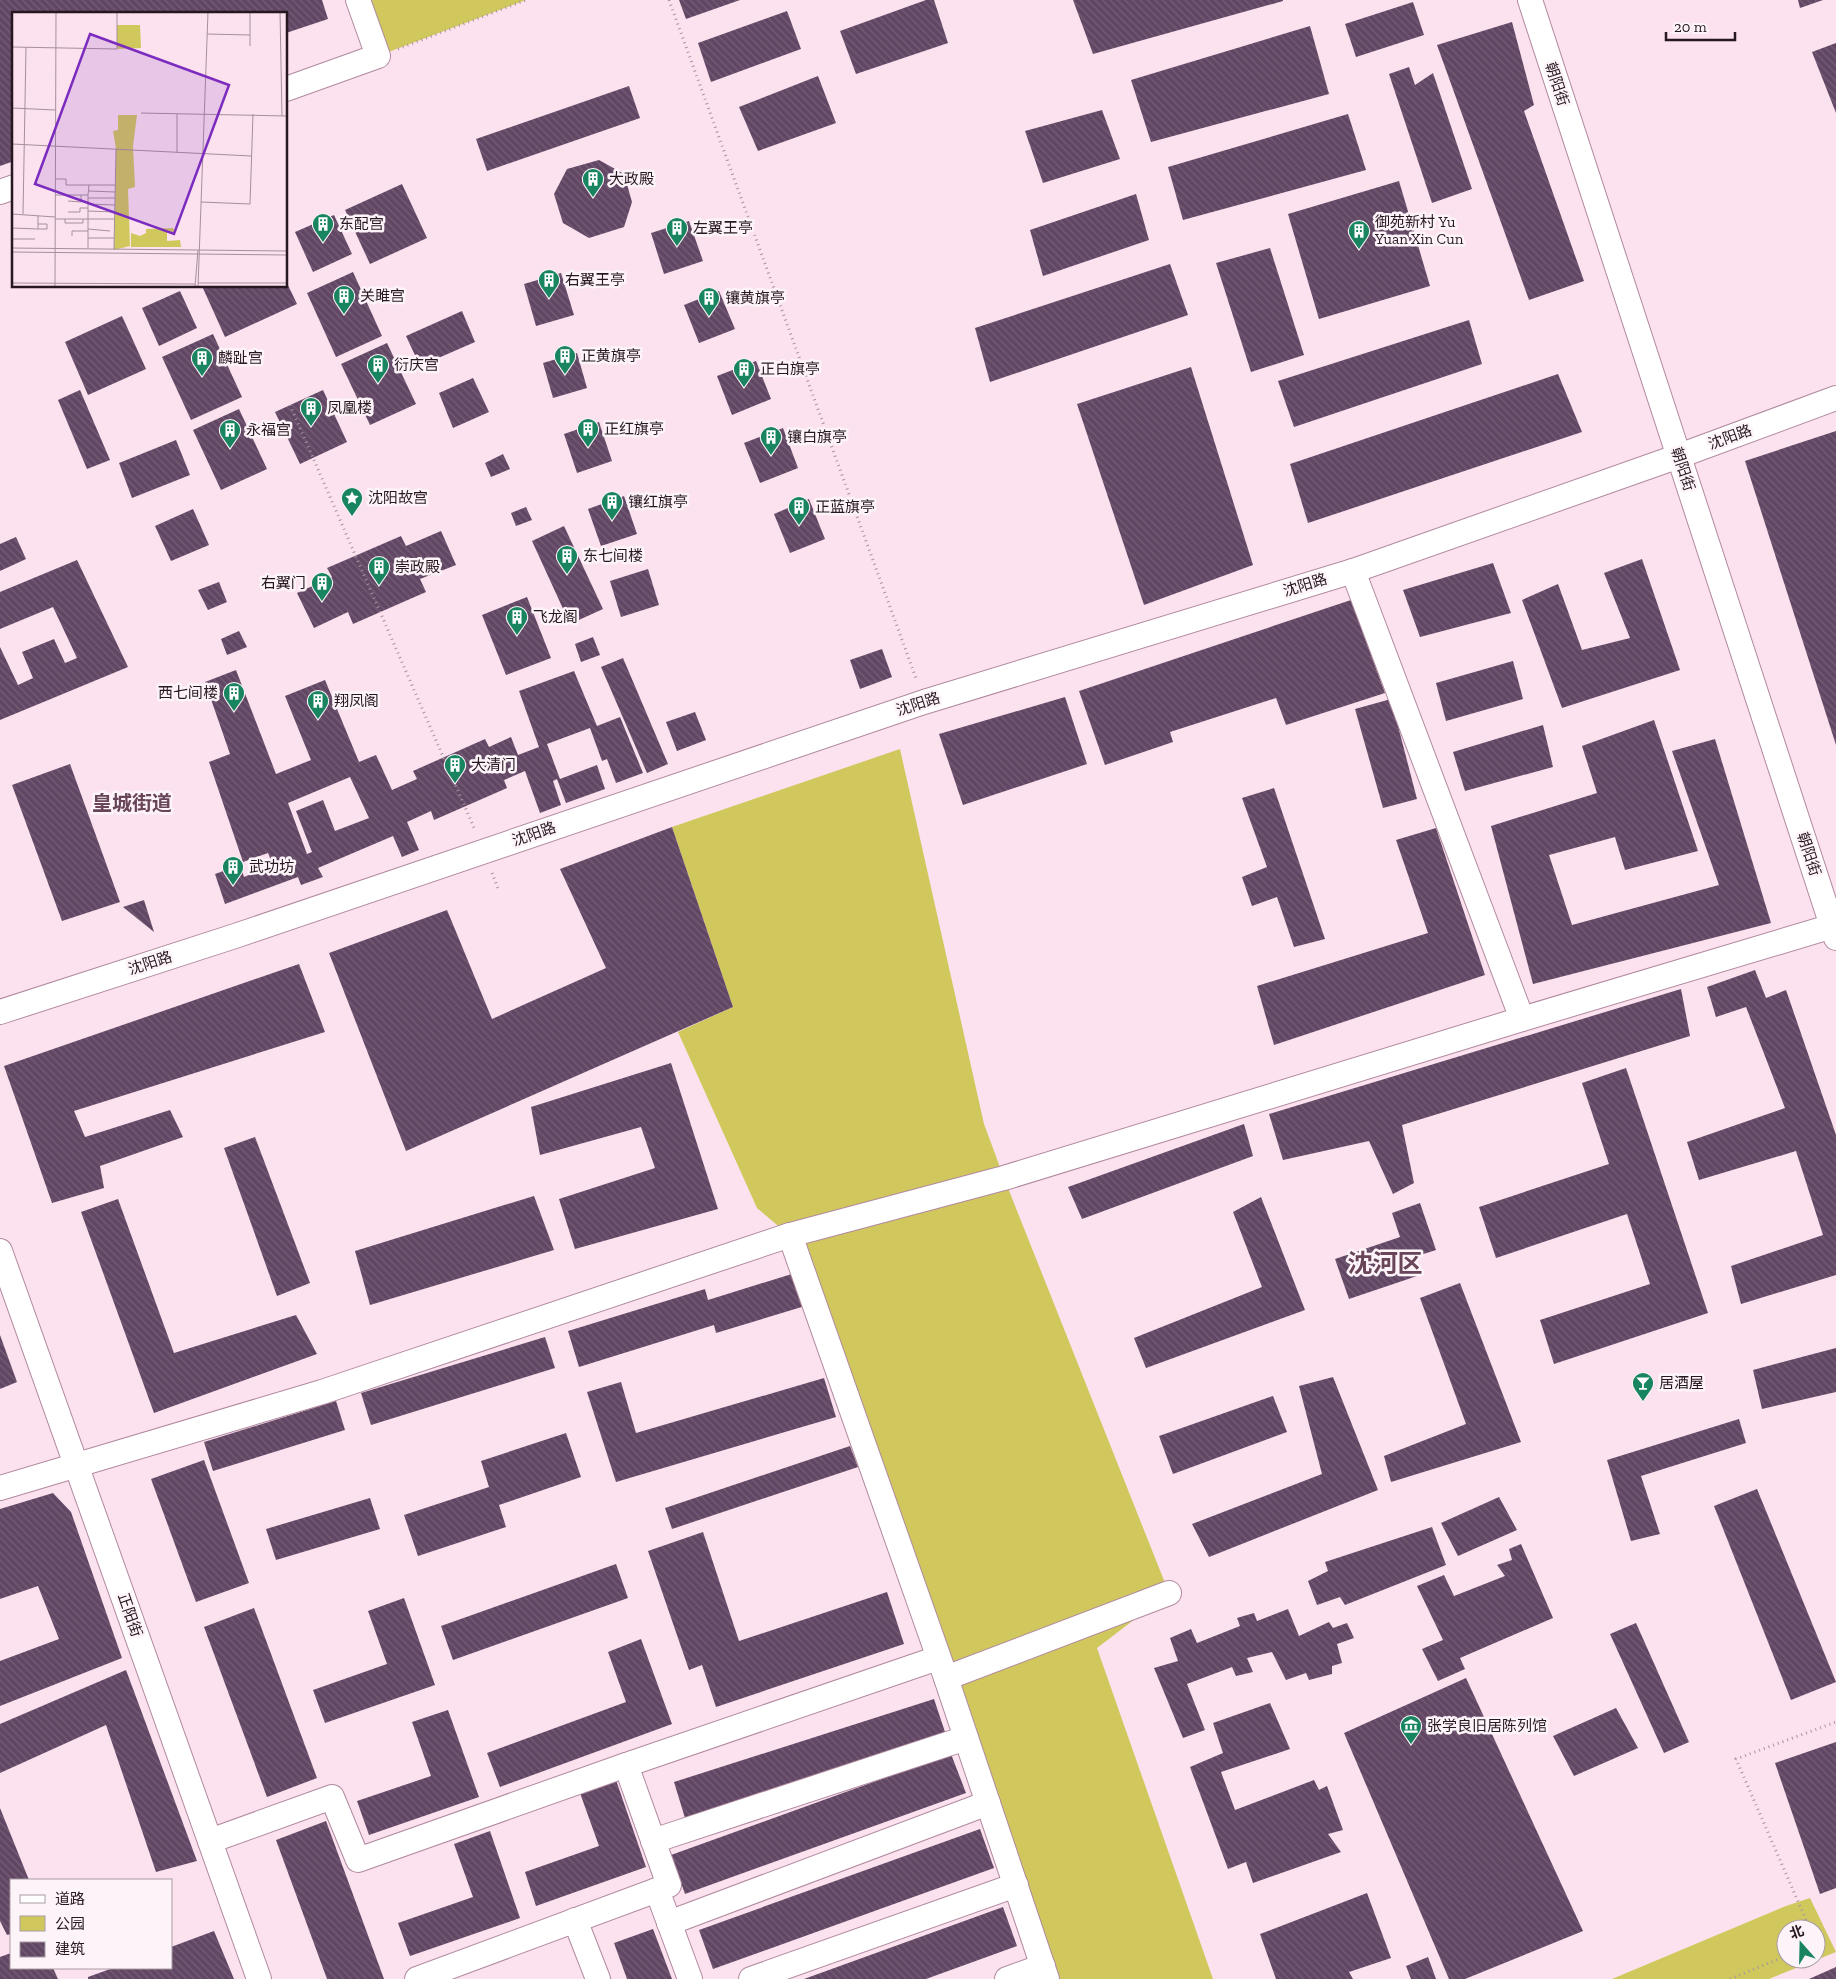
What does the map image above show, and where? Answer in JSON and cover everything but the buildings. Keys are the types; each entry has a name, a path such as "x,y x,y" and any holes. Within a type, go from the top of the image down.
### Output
{"street":[{"path":"288,88 378,56 358,0"},
{"name":"朝阳街","path":"1530,0 1835,930"},
{"path":"0,192 12,188"},
{"name":"沈阳路","path":"0,1012 226,939 924,702 1353,571 1679,456 1836,398"},
{"path":"1353,571 1522,1019"},
{"path":"0,1488 322,1392 790,1235 1004,1178 1522,1019 1835,930"},
{"path":"790,1235 942,1668 1045,1973 1007,1979"},
{"name":"正阳街","path":"0,1251 259,1979"},
{"path":"210,1841 332,1797 358,1860 626,1765 942,1668 1169,1593"},
{"path":"653,1841 966,1738"},
{"path":"417,1979 669,1885 626,1765"},
{"path":"669,1922 988,1803"},
{"path":"751,1979 1016,1885"},
{"path":"657,1890 690,1979"},
{"path":"575,1920 598,1979"}],"path":[{"path":"378,56 526,0"},
{"path":"669,0 924,702"},
{"path":"290,405 484,851 499,891"},
{"path":"1806,1919 1736,1759 1836,1722"},
{"path":"1730,1979 1776,1960"}],"green space":[{"path":"358,0 526,0 378,56"},
{"path":"900,749 984,1124 1169,1593 1097,1648 1213,1979 1047,1979 790,1236 757,1208 678,1032 733,1007 672,827"},
{"path":"1810,1898 1820,1919 1776,1919 1776,1969 1794,1969 1769,1979 1612,1979 1786,1906"},
{"path":"1826,1931 1836,1952 1826,1956"}],"place":[{"name":"大政殿","path":"593,198"},
{"name":"东配宫","path":"323,243"},
{"name":"左翼王亭","path":"677,247"},
{"name":"御苑新村 Yu Yuan Xin Cun","path":"1359,250"},
{"name":"右翼王亭","path":"549,299"},
{"name":"关雎宫","path":"344,315"},
{"name":"镶黄旗亭","path":"709,317"},
{"name":"正黄旗亭","path":"565,375"},
{"name":"麟趾宫","path":"202,377"},
{"name":"衍庆宫","path":"378,384"},
{"name":"正白旗亭","path":"744,388"},
{"name":"凤凰楼","path":"311,427"},
{"name":"正红旗亭","path":"588,448"},
{"name":"永福宫","path":"230,449"},
{"name":"镶白旗亭","path":"771,456"},
{"name":"沈阳故宫","path":"352,517"},
{"name":"镶红旗亭","path":"612,521"},
{"name":"正蓝旗亭","path":"799,526"},
{"name":"东七间楼","path":"567,575"},
{"name":"崇政殿","path":"379,586"},
{"name":"右翼门","path":"322,602"},
{"name":"飞龙阁","path":"517,636"},
{"name":"西七间楼","path":"234,712"},
{"name":"翔凤阁","path":"318,720"},
{"name":"大清门","path":"455,784"},
{"name":"武功坊","path":"233,886"},
{"name":"居酒屋","path":"1643,1402"},
{"name":"张学良旧居陈列馆","path":"1411,1745"}],"district":[{"name":"皇城街道","path":"132,803"},
{"name":"沈河区","path":"1385,1263"}]}
